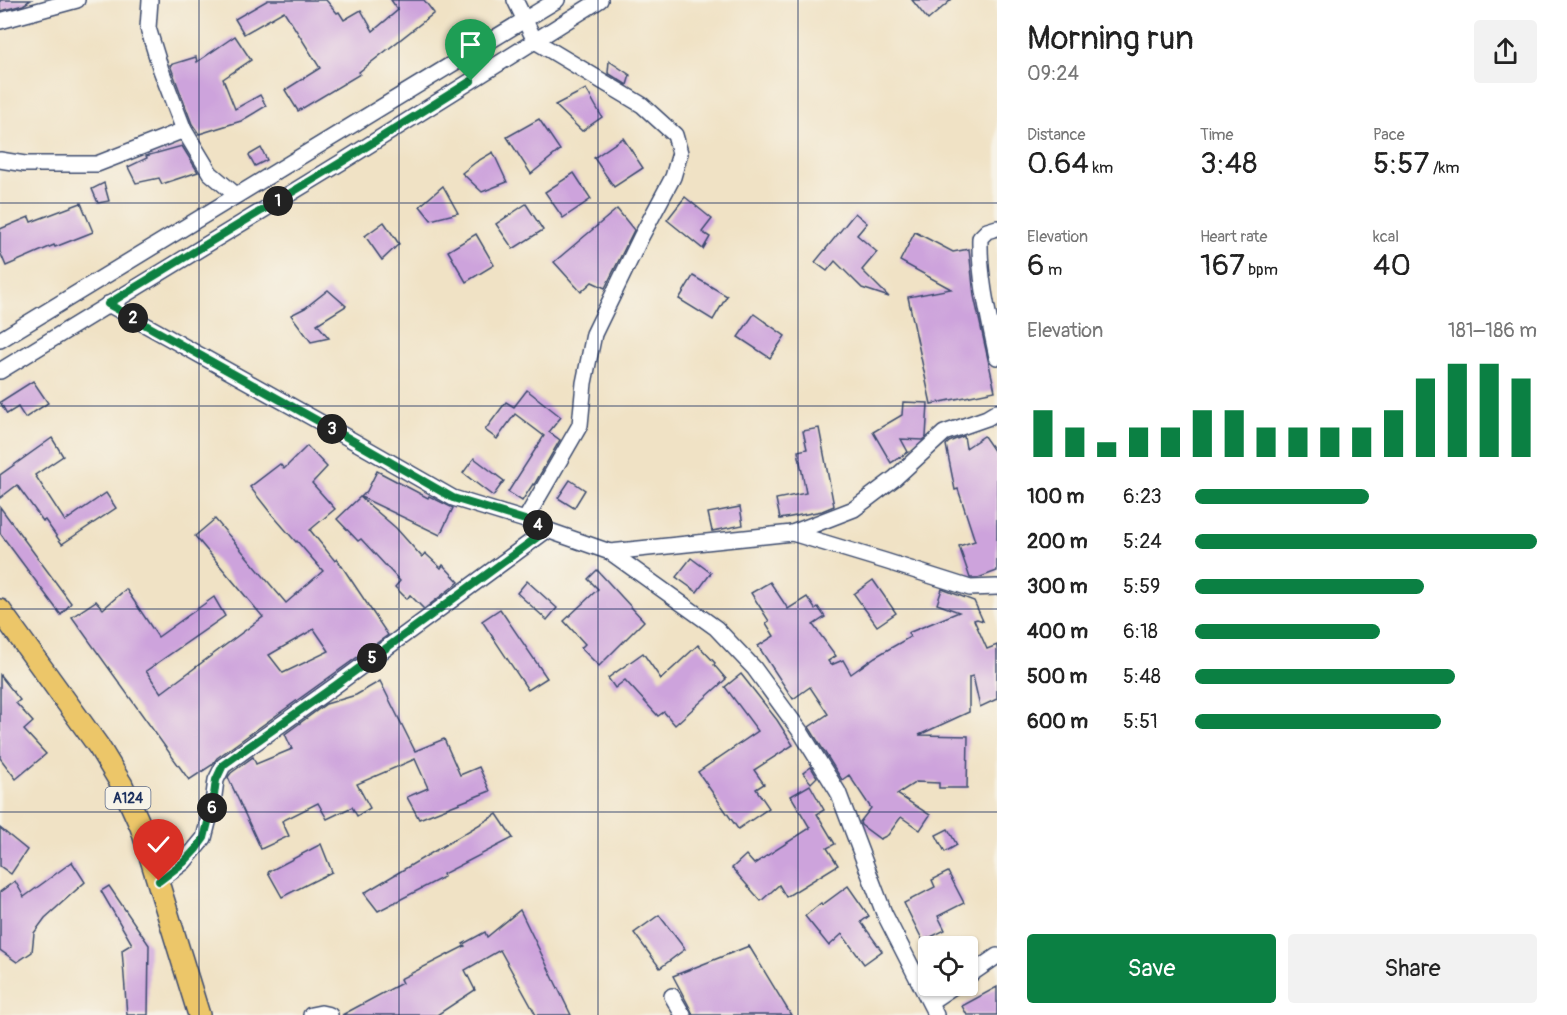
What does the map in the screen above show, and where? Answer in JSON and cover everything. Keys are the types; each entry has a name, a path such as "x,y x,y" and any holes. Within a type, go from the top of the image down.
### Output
{"highway":[{"name":"A124","path":"0,610 99,747 122,785 141,827 199,1015"}],"street":[{"path":"0,21 77,0"},
{"path":"150,0 148,28 160,70 184,130 210,173 236,195"},
{"path":"514,0 535,41 642,105 675,135 680,153 673,177 594,334 584,382 580,425 525,520"},
{"path":"0,340 557,0"},
{"path":"0,371 345,160 600,0"},
{"path":"0,160 25,164 97,164 184,130"},
{"path":"997,228 987,231 980,238 980,252 987,308 997,357"},
{"path":"108,304 453,498 525,520 610,552 716,628 754,668 800,731 838,792 884,913 933,1009 945,996"},
{"path":"610,552 792,533 854,509 895,478 944,433 987,418 997,412"},
{"path":"159,881 184,862 204,838 216,780 223,765 547,530"},
{"path":"792,533 970,588 997,587"},
{"path":"978,969 997,956"},
{"path":"672,996 683,1015"},
{"path":"310,1015 321,1013 330,1015"}],"building":[{"path":"0,0 31,0 23,5 0,11"},
{"path":"268,0 326,0 344,20 361,10 373,31 398,10 391,0 424,0 434,13 359,72 360,74 298,111 285,90 320,68 284,11 244,34 235,19"},
{"path":"912,0 951,0 928,20"},
{"path":"235,36 251,60 223,79 235,109 260,95 266,106 241,121 199,134 192,124 170,65 196,57 197,62"},
{"path":"609,61 630,75 627,85 608,73"},
{"path":"586,89 602,117 582,131 555,105"},
{"path":"539,119 560,150 531,174 507,137"},
{"path":"623,138 643,168 614,187 594,158"},
{"path":"182,146 198,172 162,184 159,178 136,183 128,167 147,158 146,156"},
{"path":"261,148 267,160 255,166 249,155"},
{"path":"493,152 507,182 482,192 462,173"},
{"path":"574,173 591,199 563,218 545,192"},
{"path":"104,183 109,201 98,203 92,189"},
{"path":"443,186 458,213 431,220 420,206"},
{"path":"685,197 712,219 702,232 710,237 703,249 667,220"},
{"path":"81,203 93,232 55,247 54,245 6,266 0,252 0,229 29,217 31,222"},
{"path":"526,204 543,230 513,249 496,224"},
{"path":"617,209 634,230 605,288 592,282 581,292 554,262"},
{"path":"855,213 867,223 857,235 877,252 862,270 889,297 862,288 835,261 827,271 815,262"},
{"path":"384,222 399,244 382,260 365,236"},
{"path":"915,232 953,252 969,249 974,296 995,391 931,404 908,297 951,289 900,261"},
{"path":"476,234 494,265 466,282 448,251"},
{"path":"693,276 727,296 713,320 679,299"},
{"path":"328,290 346,306 317,324 329,338 311,342 291,315 305,308"},
{"path":"754,314 785,336 770,358 738,337"},
{"path":"33,381 48,403 25,418 18,407 7,414 0,402"},
{"path":"527,390 561,417 549,432 560,440 522,501 508,492 544,436 515,414 497,439 485,430 506,402 514,407"},
{"path":"903,402 928,403 926,437 922,440 901,439 908,452 891,463 873,432 902,415"},
{"path":"819,428 834,506 822,511 780,519 776,499 806,493 798,451 807,449 803,431"},
{"path":"964,436 966,448 984,436 997,455 997,571 978,578 970,578 959,546 975,541 958,489 955,490 946,445"},
{"path":"52,438 63,456 35,475 65,521 106,493 116,508 62,544 17,485 0,498 0,475"},
{"path":"307,446 327,467 312,483 335,509 310,530 335,561 337,559 388,635 189,780 72,617 96,601 103,609 126,589 158,637 214,597 225,616 146,671 161,693 263,617 195,536 215,519 286,603 323,571 250,487 280,464 284,469","holes":["314,629 329,651 283,673 269,655"]},
{"path":"474,458 504,481 493,496 463,473"},
{"path":"377,471 428,498 429,496 453,508 440,535 361,497 367,491"},
{"path":"570,480 585,490 574,508 558,498"},
{"path":"360,497 396,528 422,557 425,553 441,568 443,565 459,582 424,609 410,595 407,599 395,587 400,581 361,539 358,541 337,519"},
{"path":"0,507 71,603 61,615 0,533"},
{"path":"740,507 743,525 712,531 708,513"},
{"path":"691,558 711,573 697,592 676,577"},
{"path":"597,570 644,621 599,666 581,648 585,644 564,621 598,589 588,579"},
{"path":"873,580 896,613 877,626 854,594"},
{"path":"527,581 557,608 547,620 517,593"},
{"path":"770,582 788,609 807,597 815,609 818,607 825,617 813,625 836,656 828,661 831,665 843,660 851,674 910,637 908,633 959,612 937,604 942,589 974,601 983,621 974,620 987,649 997,645 997,699 980,707 973,676 969,677 969,712 919,735 968,736 967,788 939,788 939,783 916,782 897,794 930,815 920,830 901,817 888,835 880,839 861,825 860,822 871,808 849,775 842,780 809,727 828,714 810,687 793,699 758,646 774,636 766,623 769,621 751,593"},
{"path":"500,609 547,678 528,690 482,621"},
{"path":"698,645 726,679 675,725 664,712 658,716 625,680 615,688 608,678 643,653 661,679"},
{"path":"741,674 777,720 793,745 754,770 764,784 756,789 769,808 738,829 698,772 758,731 725,687"},
{"path":"0,675 20,700 16,703 33,722 24,730 46,754 16,779 0,758"},
{"path":"380,681 415,751 444,739 460,775 479,767 490,791 419,819 407,797 428,788 415,759 357,784 370,808 357,816 352,807 327,819 318,803 282,821 289,836 261,849 228,777 253,757 256,764 292,749 285,734 326,704 356,695"},
{"path":"811,767 817,777 811,783 803,773"},
{"path":"810,785 824,810 817,814 835,844 827,848 838,865 786,897 779,885 761,901 732,868 746,855 754,864 810,828 791,796"},
{"path":"497,814 513,838 378,911 364,893"},
{"path":"0,828 27,850 11,874 0,866"},
{"path":"948,829 957,845 945,852 936,835"},
{"path":"321,844 332,872 282,897 268,872"},
{"path":"72,862 85,882 45,918 34,933 32,952 17,962 0,950 0,892 15,881 24,897"},
{"path":"948,872 964,903 938,916 945,930 933,936 920,936 904,903 935,887 932,880"},
{"path":"109,886 149,945 148,1015 127,1015 122,950 132,944 101,891"},
{"path":"848,886 869,916 861,922 882,951 864,964 842,934 829,946 805,916"},
{"path":"520,910 571,1015 536,1015 500,950 465,970 475,990 437,1015 342,1015 402,983 400,979 465,946 463,944 485,932 487,937"},
{"path":"659,915 685,949 660,968 634,933"},
{"path":"749,946 791,1015 693,1015 673,976"},
{"path":"997,987 997,1015 967,1015 962,1006"}],"route":[{"path":"159,881 184,862 204,838 216,780 223,765 547,530 525,520 453,498 108,304 471,81"}]}
